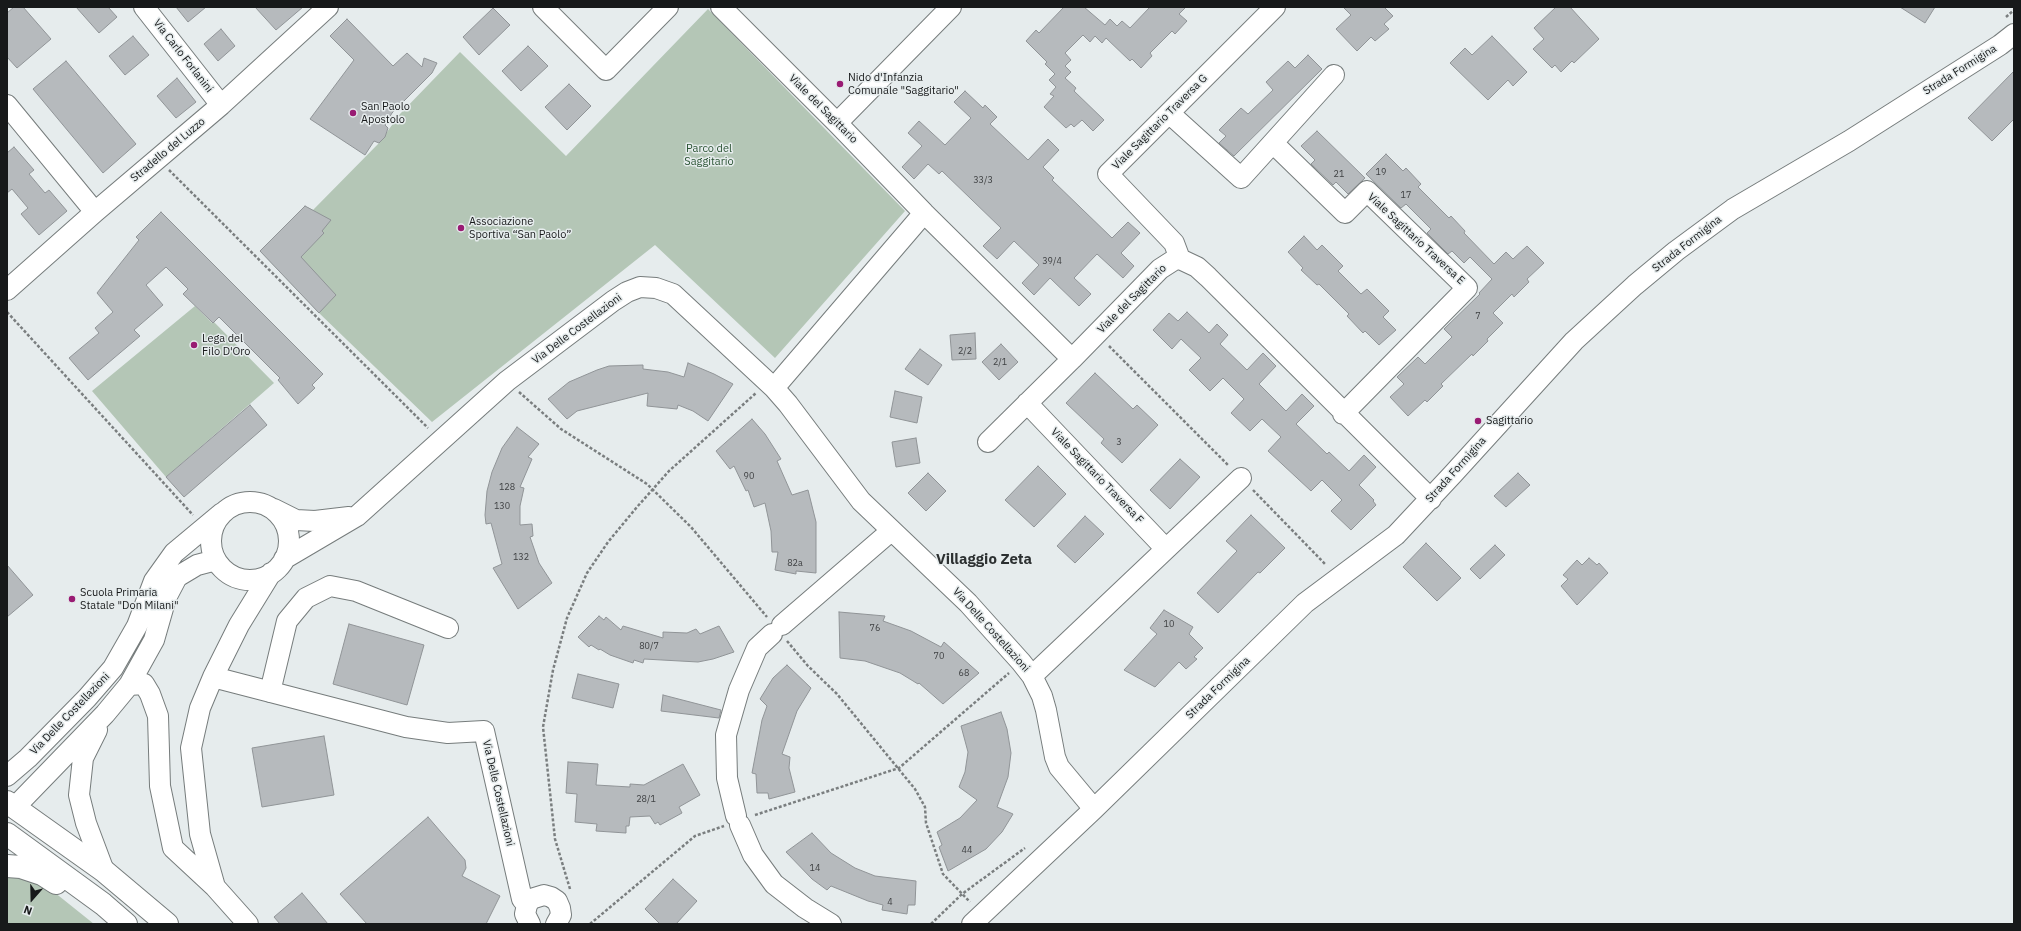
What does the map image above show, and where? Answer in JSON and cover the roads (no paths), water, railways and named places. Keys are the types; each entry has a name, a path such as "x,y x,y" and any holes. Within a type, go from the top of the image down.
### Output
{"main road":[{"path":"9,808 104,871 167,924"},
{"path":"7,834 103,904 126,924"},
{"path":"7,866 21,867 42,874 66,890 103,904"}],"street":[{"name":"Via Carlo Forlanini","path":"144,7 221,105"},
{"path":"543,7 606,70 668,7"},
{"name":"Viale del Sagittario","path":"722,7 924,213 1072,359 1160,269 1174,260 1180,259 1197,267 1208,277 1343,414 1431,499"},
{"path":"837,123 951,7"},
{"name":"Viale Sagittario Traversa G","path":"1180,259 1174,243 1108,174 1275,7"},
{"name":"Stradello del Luzzo","path":"7,290 95,212 221,105 323,9"},
{"name":"Strada Formigina","path":"972,924 1094,809 1305,603 1396,535 1431,499 1574,341 1605,310 1676,251 1733,209 1849,141 2000,45 2014,34"},
{"path":"1169,113 1241,178 1334,75"},
{"path":"7,105 95,212"},
{"name":"Viale Sagittario Traversa E","path":"1273,143 1345,213 1367,191 1467,288 1343,414"},
{"path":"771,385 924,213"},
{"name":"Via Delle Costellazioni","path":"214,887 200,834 191,748 200,708 213,677 239,625 278,566 357,516 507,381 613,301 627,292 640,287 656,288 673,294 771,385 788,404 861,501 968,603 1027,669 1046,710 1055,757 1059,767 1094,809"},
{"path":"988,442 1072,359"},
{"name":"Viale Sagittario Traversa F","path":"1027,403 1166,549"},
{"path":"1027,669 1166,549 1241,478"},
{"path":"265,505 275,511 282,518 287,528 289,539 288,549 278,566 255,579 238,577 222,567 216,560 212,548 211,535 215,524 222,513 232,506 242,502 254,502 265,505 296,520 315,521 357,516"},
{"name":"Via Delle Costellazioni","path":"7,776 28,758 87,698 113,668 137,626 154,581 174,553 222,513"},
{"path":"831,924 804,908 774,884 753,855 738,821 727,778 726,735 739,690 757,648 891,531"},
{"name":"Via Delle Costellazioni","path":"9,808 105,714 129,685 154,640 166,598 177,577 197,564 216,560"},
{"name":"Via Delle Costellazioni","path":"238,577 243,596 239,625"},
{"path":"270,692 287,621 306,598 330,586 356,591 448,628"},
{"name":"Via Delle Costellazioni","path":"213,677 406,727 448,733 484,731 522,899 528,919"},
{"name":"Via Delle Costellazioni","path":"129,685 144,684 150,694 158,716 160,786 173,848 214,887 248,924"},
{"name":"Via Delle Costellazioni","path":"104,871 86,823 79,794 83,758 105,714"},
{"name":"Via Delle Costellazioni","path":"528,919 537,896 551,897 560,908 561,915 556,924"}],"place":[{"name":"Nido d'Infanzia Comunale \"Saggitario\"","path":"840,84"},
{"name":"San Paolo Apostolo","path":"353,113"},
{"name":"Associazione Sportiva “San Paolo”","path":"461,228"},
{"name":"Lega del Filo D'Oro","path":"194,345"},
{"name":"Sagittario","path":"1478,421"},
{"name":"Scuola Primaria Statale \"Don Milani\"","path":"72,599"}],"district":[{"name":"Villaggio Zeta","path":"984,560"}],"park label":[{"name":"Parco del Saggitario","path":"709,155"}]}
